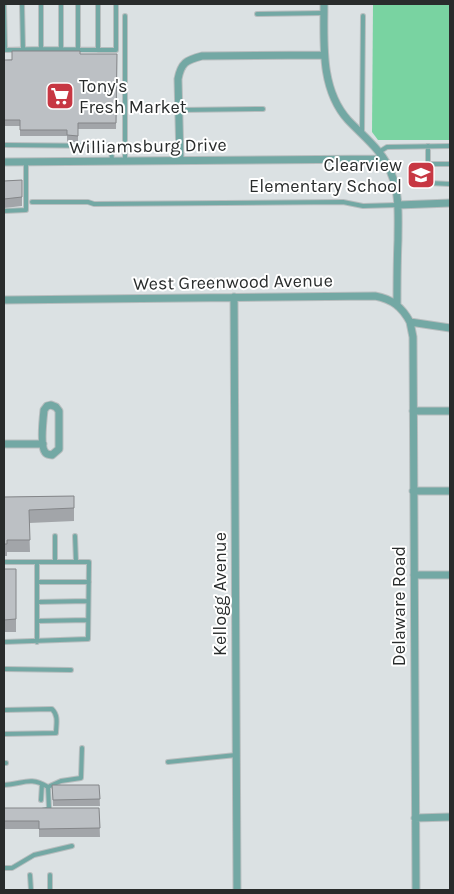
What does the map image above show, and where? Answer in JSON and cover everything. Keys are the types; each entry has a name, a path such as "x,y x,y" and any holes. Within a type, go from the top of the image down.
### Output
{"street":[{"path":"324,4 324,55 328,81 337,102 347,118 381,156 390,170 396,186 398,205 397,305 410,322 450,328"},
{"path":"180,160 178,79 180,68 192,59 202,56 324,55"},
{"name":"Williamsburg Drive","path":"4,162 381,156"},
{"path":"398,205 450,203"},
{"name":"West Greenwood Avenue","path":"4,300 375,296 386,298 397,305"},
{"name":"Kellogg Avenue","path":"234,297 237,890"},
{"name":"Delaware Road","path":"410,322 413,337 416,890"},
{"path":"47,406 56,407 58,411 59,449 52,455 46,454 43,450 43,444 44,410 47,406"},
{"path":"413,411 450,411"},
{"path":"4,444 43,444"},
{"path":"413,492 450,491"},
{"path":"414,575 450,575"},
{"path":"415,818 450,817"}],"lane":[{"path":"4,4 4,50 116,50 116,4"},
{"path":"22,4 23,49"},
{"path":"41,4 41,49"},
{"path":"61,4 61,49"},
{"path":"78,4 78,50"},
{"path":"98,4 98,50"},
{"path":"257,14 324,13"},
{"path":"124,161 125,16"},
{"path":"362,134 363,16"},
{"path":"179,110 263,109"},
{"path":"4,145 111,146 112,161"},
{"path":"428,146 429,183 450,184"},
{"path":"381,156 387,147 450,146"},
{"path":"4,211 26,210 26,162"},
{"path":"428,164 450,164"},
{"path":"18,183 26,183"},
{"path":"32,202 88,202 102,204 343,202 363,206 398,205"},
{"path":"55,536 55,562"},
{"path":"75,536 76,562"},
{"path":"4,562 89,562 88,639 4,642"},
{"path":"37,562 37,642"},
{"path":"37,582 89,582"},
{"path":"37,602 88,601"},
{"path":"37,621 88,620"},
{"path":"4,669 71,670"},
{"path":"4,710 52,709 57,718 56,734 4,734"},
{"path":"48,787 61,781 81,778 82,748"},
{"path":"168,762 236,755"},
{"path":"4,785 30,780 48,787"},
{"path":"41,800 42,784"},
{"path":"41,812 49,808 48,787"},
{"path":"4,868 12,868 34,855 72,846"},
{"path":"30,875 31,890"},
{"path":"50,875 50,890"}],"green space":[{"path":"373,4 450,4 450,140 378,140 372,132"}],"building":[{"name":"Tony's Fresh Market","path":"12,51 80,51 80,54 117,54 116,123 78,123 78,136 67,135 67,130 20,130 20,120 4,120 4,60 12,60"},
{"path":"22,180 22,197 4,199 4,181"},
{"path":"74,496 74,508 29,510 30,540 7,540 7,544 4,544 4,497"},
{"path":"4,569 16,569 16,619 4,620"},
{"path":"52,785 99,785 100,799 53,800"},
{"path":"4,808 99,808 100,828 39,829 39,821 4,821"}],"place":[{"name":"Tony's Fresh Market","path":"60,96"},
{"name":"Clearview Elementary School","path":"421,175"}]}
